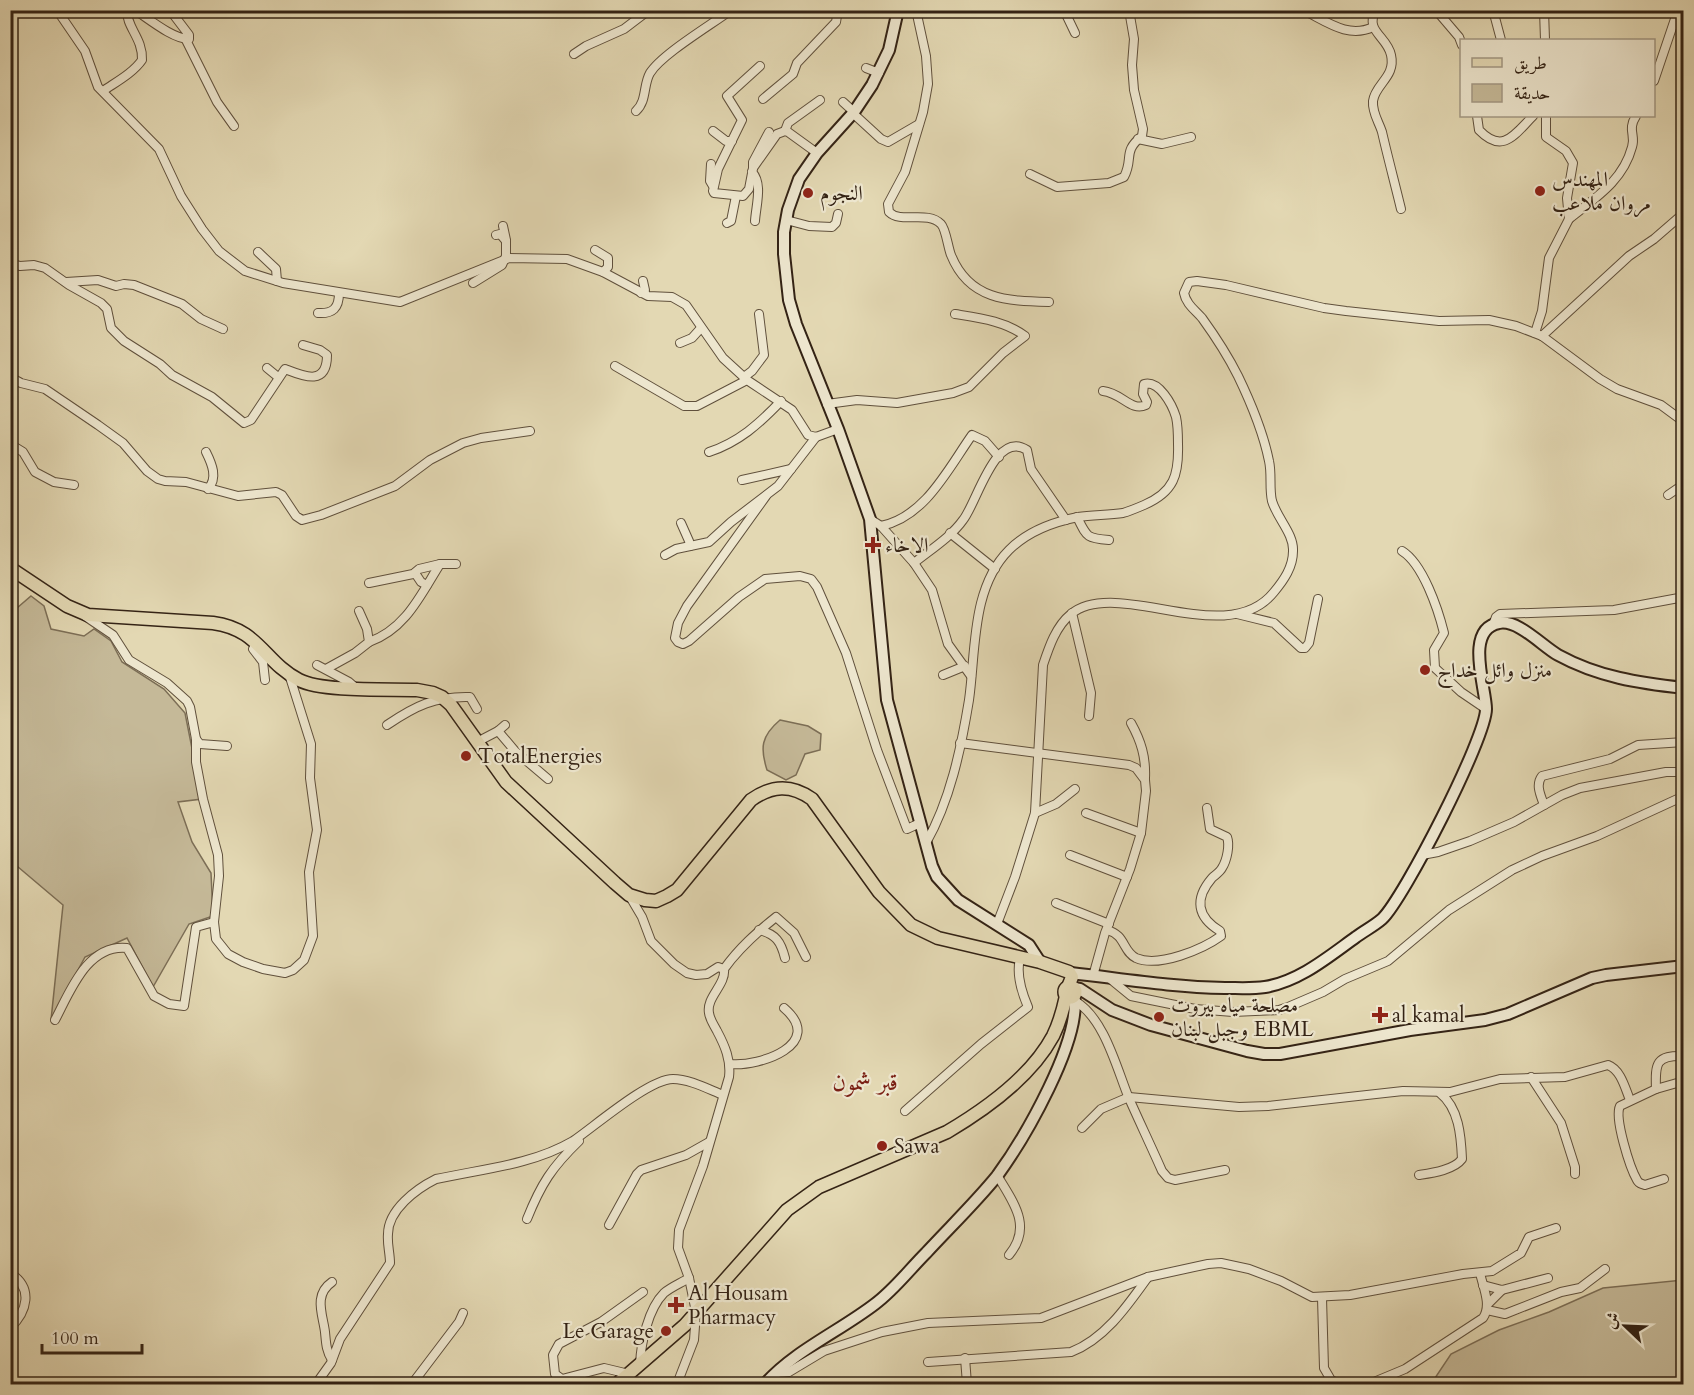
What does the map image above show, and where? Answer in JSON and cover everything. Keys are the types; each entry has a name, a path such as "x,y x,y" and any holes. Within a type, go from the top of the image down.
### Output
{"main road":[{"path":"10,568 67,606 82,613 100,617 222,624 243,633 257,643 289,674 313,685 417,690 442,697 458,713 506,782 629,895 656,900 677,890 751,800 770,789 779,787 793,789 812,800 879,892 911,925 924,933 947,941 1040,963 1071,973 1071,993 1052,1038 1041,1055 1010,1086 947,1132 819,1186 787,1210 684,1325 617,1384"}],"street":[{"path":"57,10 85,51 96,83 159,149 181,196 202,229 219,251 245,271 277,281 400,303 505,260 567,259 603,272 648,297 664,296 679,300 686,305 717,351 746,378 781,401 798,417 805,432 816,437"},
{"path":"103,91 132,71 142,60 142,47 127,17 127,10"},
{"path":"135,10 172,34 186,40 217,102 234,126"},
{"path":"170,10 189,35 189,39 186,40"},
{"path":"574,54 624,29 649,10"},
{"path":"636,111 642,105 647,79 652,71 680,47 731,10"},
{"path":"763,99 793,74 797,63 836,22 838,10"},
{"path":"898,10 892,38 879,73 855,115 817,153 804,170 791,199 784,231 789,300 870,519 887,700 932,866 945,888 958,900 1029,945 1040,963"},
{"path":"784,254 795,201 808,173 877,87 889,63 903,10"},
{"path":"916,10 928,69 928,84 923,112 905,172 888,204 890,214 898,218 919,217 940,223 944,228 952,258 967,281 980,291 1006,300 1048,302"},
{"path":"1064,10 1075,33"},
{"path":"1030,174 1057,187 1109,183 1124,177 1130,147 1142,136 1142,120 1134,90 1132,65 1134,39 1129,10"},
{"path":"1303,10 1349,31 1360,32 1373,27"},
{"path":"1376,10 1371,20 1373,27 1388,46 1391,65 1388,77 1375,95 1373,110 1381,129 1401,209"},
{"path":"1436,10 1454,31 1460,43"},
{"path":"1493,10 1501,39"},
{"path":"1544,10 1545,39"},
{"path":"1655,75 1678,10"},
{"path":"713,186 718,169 742,120 727,96 760,66"},
{"path":"866,68 879,73"},
{"path":"753,170 773,138 785,131 788,123 820,100"},
{"path":"843,102 884,141 893,140 919,124"},
{"path":"1478,117 1479,130 1490,139 1500,143 1515,134 1532,117"},
{"path":"1546,117 1546,137 1566,151 1573,163 1567,198 1569,219"},
{"path":"1539,334 1549,258 1569,219 1619,175 1626,164 1634,143 1631,127 1636,117"},
{"path":"712,131 726,141 732,141"},
{"path":"785,131 817,153"},
{"path":"711,164 710,181 714,193 743,196 749,189 753,162 769,132"},
{"path":"1138,139 1162,144 1191,136"},
{"path":"753,170 758,178 759,186 755,221"},
{"path":"726,223 731,221 736,196"},
{"path":"1539,334 1629,256 1654,239 1683,213"},
{"path":"790,221 832,227 836,223 838,214"},
{"path":"473,283 502,265 505,260 506,241 503,226"},
{"path":"496,235 500,234 506,241"},
{"path":"596,250 608,258 608,267 603,272"},
{"path":"258,252 276,269 277,281"},
{"path":"10,263 20,266 40,266 104,305 109,313 111,328 131,347 160,364 172,375 212,397 244,423 251,420 285,369 306,378 312,378 326,366 327,355 320,350 303,345"},
{"path":"64,282 98,280 116,286 134,285 182,303 201,319 223,329"},
{"path":"641,293 645,290 643,281"},
{"path":"997,924 1015,877 1035,813 1043,665 1064,620 1072,612 1087,606 1112,603 1192,615 1233,614 1248,610 1271,596 1287,574 1293,550 1292,542 1272,500 1270,463 1258,422 1226,355 1202,318 1187,301 1184,293 1189,282 1226,285 1335,310 1439,321 1489,321 1516,326 1539,334 1600,379 1661,405 1683,422"},
{"path":"318,313 325,314 334,310 339,303 339,293"},
{"path":"615,366 684,406 697,406 746,378 760,363 764,355 759,314"},
{"path":"827,404 857,400 897,403 953,393 969,387 1025,336 1014,328 984,318 955,314"},
{"path":"680,343 692,338 701,328"},
{"path":"267,368 278,377"},
{"path":"10,377 21,383 45,389 98,425 123,443 147,471 158,479 165,482 186,482 238,496 276,492 282,495 296,516 302,520 395,486 430,460 464,443 481,438 530,431"},
{"path":"926,843 947,796 960,743 980,608 988,582 995,569 1008,551 1033,532 1077,517 1125,513 1157,499 1168,490 1174,480 1179,459 1178,429 1166,397 1155,385 1144,384 1143,394 1147,402 1146,405 1137,408 1132,407 1117,394 1103,391"},
{"path":"709,452 724,447 745,435 781,401"},
{"path":"665,555 676,549 709,542 778,486 816,437 838,429"},
{"path":"881,526 903,519 919,506 972,435 985,441 999,457"},
{"path":"10,444 23,452 35,471 54,482 74,485"},
{"path":"914,563 962,523 981,484 999,457 1010,446 1021,446 1027,450 1031,469 1066,520"},
{"path":"207,452 213,474 213,483 208,489"},
{"path":"742,480 791,469"},
{"path":"1668,495 1683,484"},
{"path":"766,496 687,606 678,623 675,638 683,644 689,641 739,597 765,579 800,576 811,579 817,587 846,653 877,750 907,829 920,824"},
{"path":"1077,517 1087,536 1093,539 1109,540"},
{"path":"870,519 881,526 914,563 932,590 951,650 971,676"},
{"path":"681,523 690,546"},
{"path":"950,533 995,569"},
{"path":"1402,551 1411,556 1424,581 1444,633 1434,650 1435,668 1461,692 1486,709"},
{"path":"326,669 355,653 369,642 381,638 400,622 419,602 440,564"},
{"path":"369,583 415,573 419,569 440,564 456,564"},
{"path":"415,573 421,582 427,585"},
{"path":"1493,625 1500,614 1614,610 1683,597"},
{"path":"1233,614 1274,623 1301,648 1305,648 1309,643 1318,600"},
{"path":"360,611 368,629 369,642"},
{"path":"1072,612 1091,693 1089,716"},
{"path":"82,613 113,635 129,660 167,683 187,700 196,739 196,762 203,799 218,855 219,869 214,922 216,939 228,954 256,967 285,973 300,965 311,942 313,925 309,872 318,830 310,778 311,744 289,674"},
{"path":"1071,973 1144,984 1203,988 1264,988 1301,975 1382,919 1392,907 1422,855 1474,750 1486,709 1479,653 1481,640 1493,625 1501,622 1511,624 1559,655 1600,674 1628,682 1683,688"},
{"path":"257,643 253,649 263,662 265,680"},
{"path":"317,665 356,688"},
{"path":"943,675 965,666"},
{"path":"387,725 416,706 442,697 470,697 477,709"},
{"path":"1093,976 1141,832 1146,791 1146,762 1131,723"},
{"path":"477,742 505,725"},
{"path":"498,731 515,751 548,779"},
{"path":"196,739 200,744 227,746"},
{"path":"1544,805 1538,786 1538,780 1542,776 1610,759 1646,743 1683,742"},
{"path":"960,743 1129,765 1136,768 1145,780"},
{"path":"1422,855 1470,841 1514,822 1562,795 1580,788 1666,772 1683,772"},
{"path":"1035,813 1056,804 1075,789"},
{"path":"1109,978 1131,996 1195,1010 1233,1012 1279,1010 1388,961 1449,910 1512,870 1542,856 1607,832 1683,796"},
{"path":"1056,903 1119,934 1129,952 1136,958 1165,960 1203,947 1221,936 1220,931 1207,922 1199,903 1206,886 1222,869 1228,840 1227,837 1210,829 1207,808"},
{"path":"1086,813 1141,832"},
{"path":"1070,855 1127,877"},
{"path":"629,895 642,917 651,941 674,964 696,975 707,974 718,967 724,969"},
{"path":"677,1384 694,1340 696,1312 689,1278 680,1257 679,1230 697,1183 730,1064 709,1013 709,1005 724,974 724,969 740,948 776,917 794,933 806,957"},
{"path":"55,1020 84,967 99,956 118,947 127,948 154,996 169,1004 184,1006 196,927 214,922"},
{"path":"759,930 775,936 781,945 784,958"},
{"path":"905,1111 981,1044 1028,1007 1019,971 1020,958"},
{"path":"1071,993 1080,989 1112,1010 1151,1025 1264,1054 1280,1054 1410,1030 1485,1020 1508,1014 1592,978 1683,966"},
{"path":"1071,993 1089,1010 1106,1040 1162,1171 1168,1178 1181,1180 1226,1170"},
{"path":"765,1384 800,1354 884,1297 997,1175 1025,1132 1062,1058 1068,1040 1071,993"},
{"path":"730,1064 757,1063 783,1052 792,1045 798,1028 792,1014 784,1008"},
{"path":"1656,1089 1659,1060 1670,1056 1683,1056"},
{"path":"1082,1128 1101,1110 1129,1097 1239,1107 1290,1104 1403,1091 1440,1093 1500,1079 1565,1077 1591,1069 1612,1066 1621,1078 1630,1101"},
{"path":"1531,1077 1560,1123 1575,1167 1575,1174"},
{"path":"316,1384 332,1360 340,1339 390,1263 387,1237 390,1223 403,1203 427,1183 436,1179 532,1158 567,1144 649,1087 666,1080 677,1079 723,1095"},
{"path":"1664,1179 1644,1185 1637,1180 1618,1119 1618,1108 1656,1089 1683,1081"},
{"path":"1419,1175 1435,1173 1457,1165 1462,1159 1460,1131 1455,1116 1449,1102 1440,1093"},
{"path":"527,1219 542,1184 551,1170 595,1126"},
{"path":"609,1225 641,1170 675,1160 709,1142"},
{"path":"997,1175 1017,1210 1020,1223 1020,1236 1009,1255"},
{"path":"777,1373 789,1372 824,1351 882,1332 928,1323 1041,1318 1148,1277 1208,1264 1221,1263 1249,1269 1281,1281 1312,1297 1322,1298 1492,1271 1521,1253 1528,1237 1556,1228"},
{"path":"1487,1307 1505,1314 1561,1292 1580,1288 1605,1269"},
{"path":"10,1273 19,1279 26,1299 21,1319 10,1328"},
{"path":"1480,1273 1487,1307"},
{"path":"928,1362 1062,1353 1081,1348 1129,1304 1148,1277"},
{"path":"640,1365 640,1350 648,1321 664,1294 689,1278"},
{"path":"1483,1285 1502,1290 1548,1278"},
{"path":"332,1282 325,1289 319,1307 327,1353 332,1360"},
{"path":"1369,1384 1405,1369 1480,1320 1487,1307 1502,1290"},
{"path":"629,1374 604,1368 561,1378 555,1374 553,1355 559,1344 601,1322 643,1292"},
{"path":"1322,1298 1324,1368 1331,1380 1339,1384"},
{"path":"412,1384 464,1313"},
{"path":"965,1358 967,1384"}],"green space":[{"path":"31,596 44,606 51,629 84,636 94,629 111,641 122,662 164,689 185,713 202,799 178,802 192,842 211,873 213,916 189,924 153,987 127,938 85,957 51,1020 63,905 11,861 10,614"},
{"path":"780,720 808,726 821,734 820,750 805,754 796,775 786,780 767,770 763,755 766,737"},
{"path":"1683,1280 1683,1384 1431,1384 1451,1354 1499,1330 1549,1312 1603,1288"}],"place":[{"name":"المهندس مروان ملاعب","path":"1540,191"},
{"name":"النجوم","path":"808,193"},
{"name":"الاخاء","path":"873,545"},
{"name":"منزل وائل خداج","path":"1425,670"},
{"name":"TotalEnergies","path":"466,756"},
{"name":"al kamal","path":"1380,1015"},
{"name":"مصلحة مياه بيروت وجبل لبنان EBML","path":"1159,1017"},
{"name":"Sawa","path":"882,1146"},
{"name":"Al Housam Pharmacy","path":"676,1305"},
{"name":"Le Garage","path":"666,1331"}],"district":[{"name":"قبر شمون","path":"865,1082"}]}
